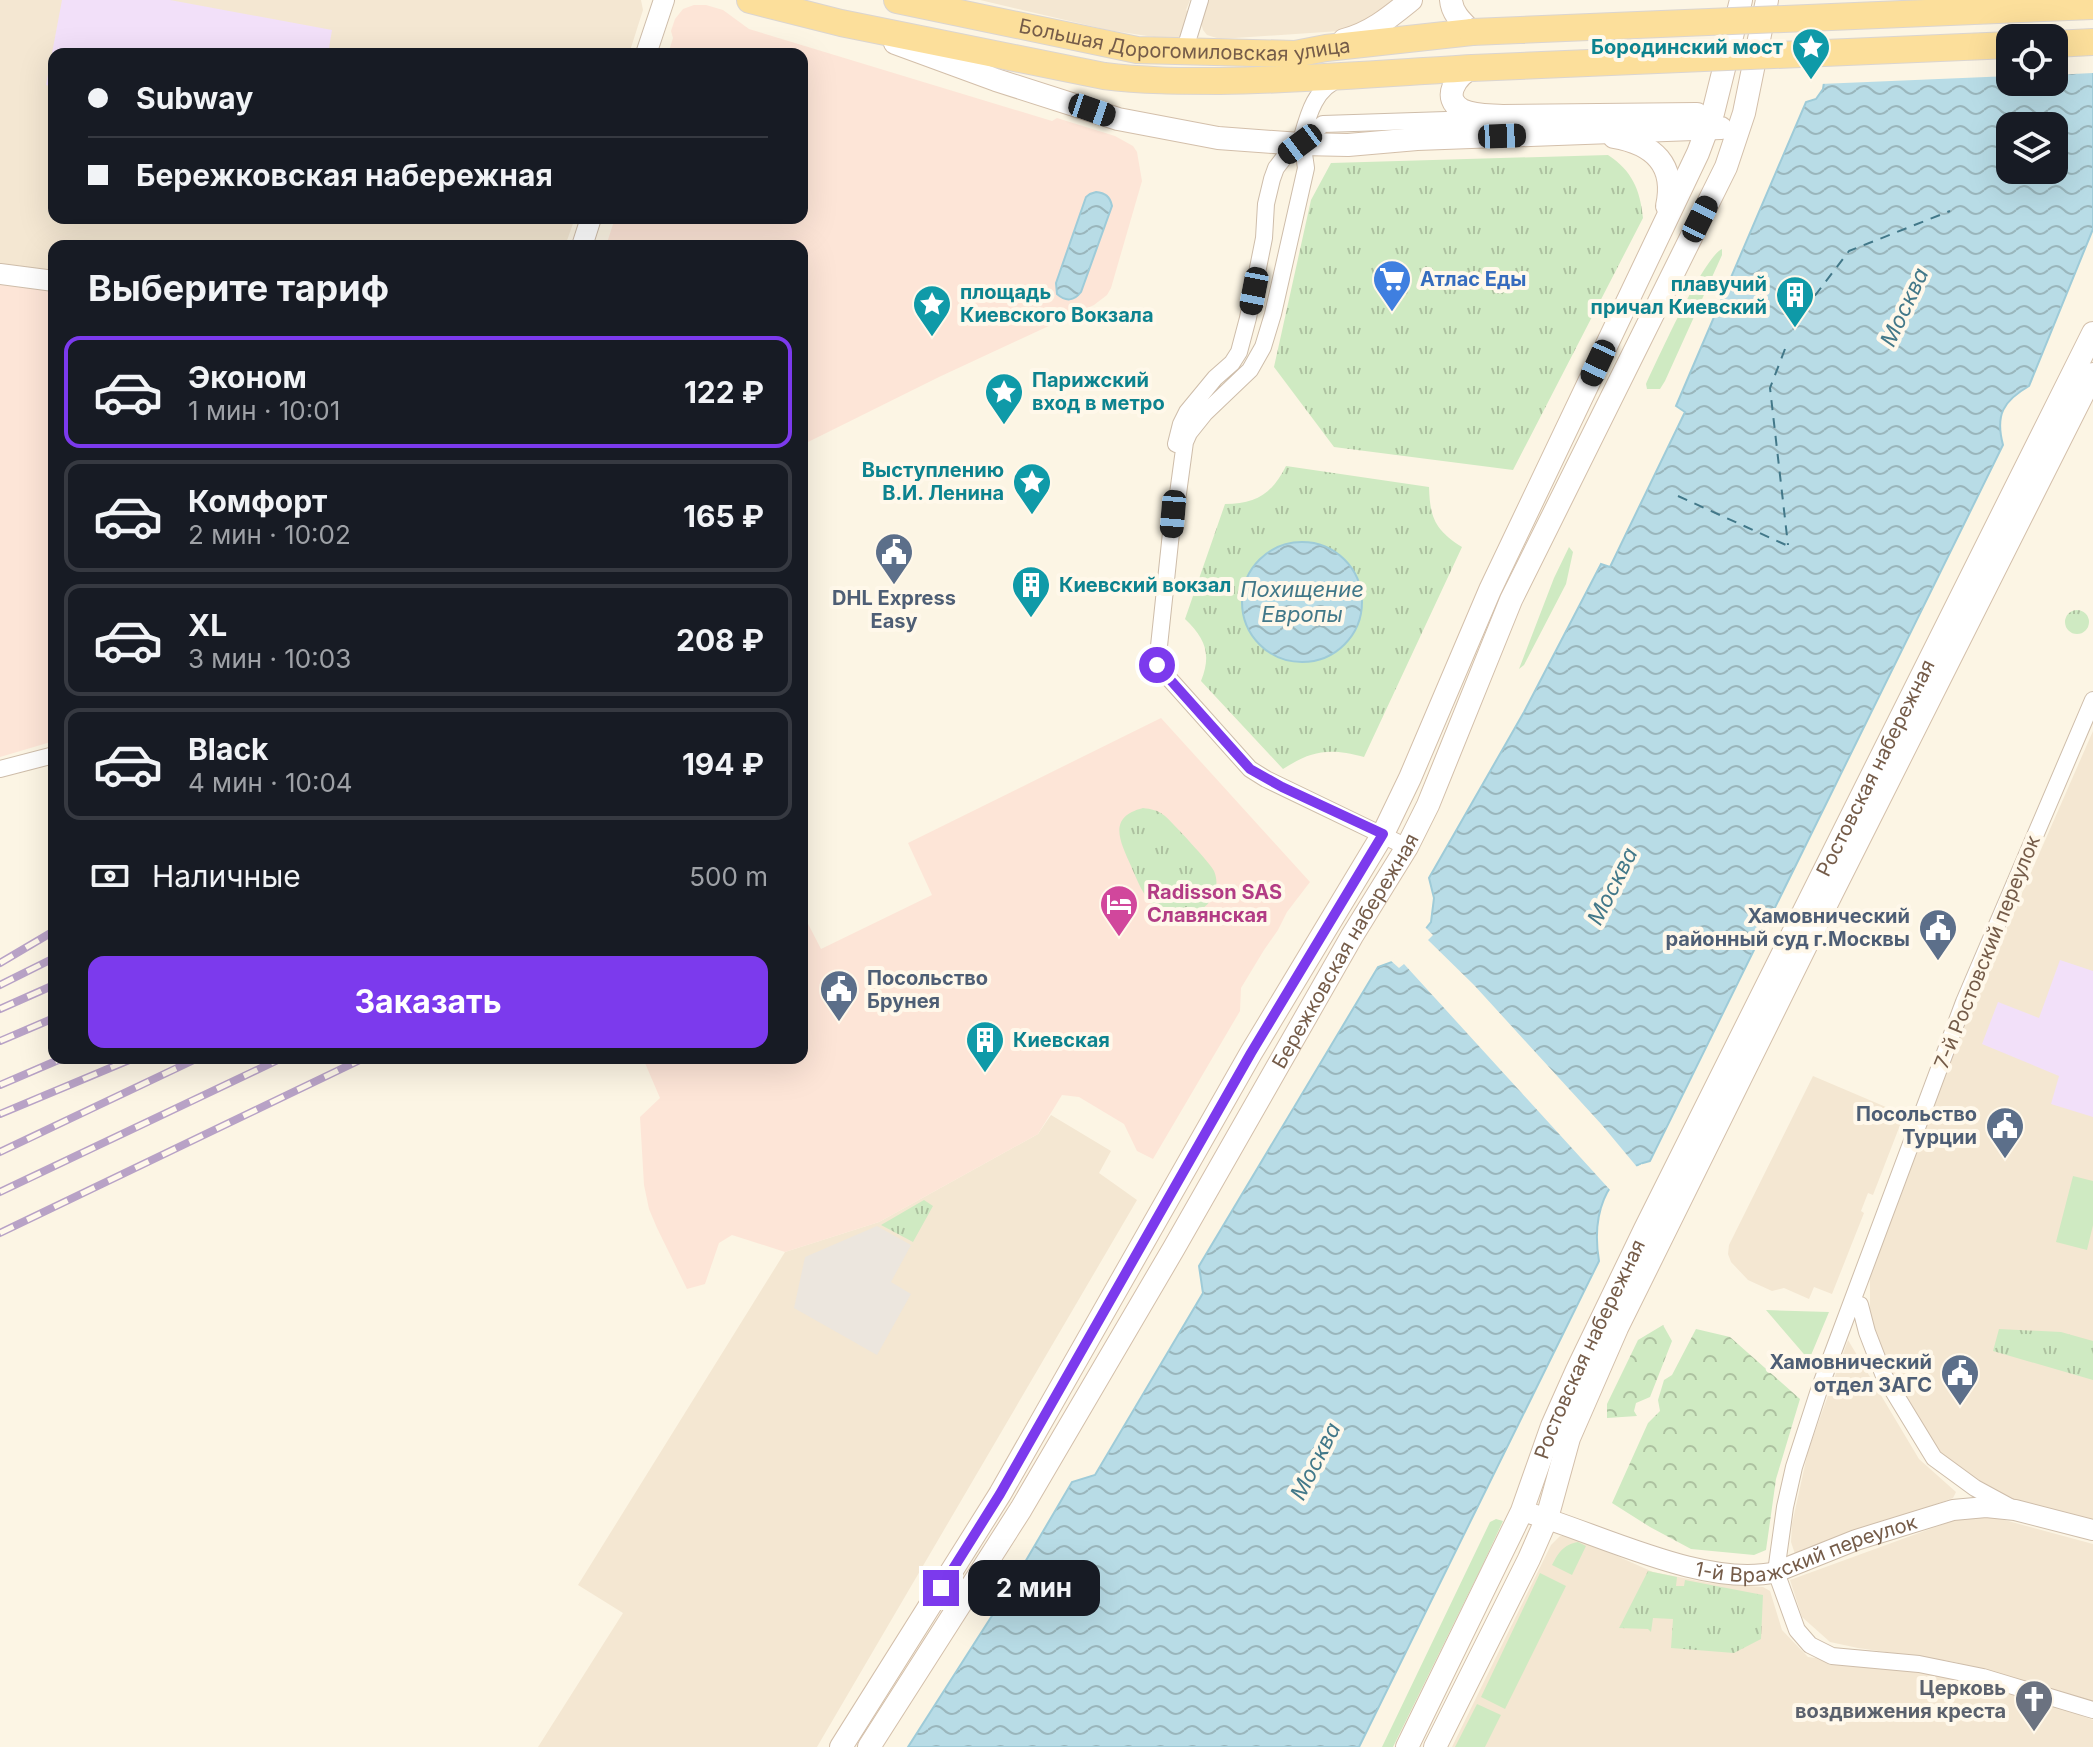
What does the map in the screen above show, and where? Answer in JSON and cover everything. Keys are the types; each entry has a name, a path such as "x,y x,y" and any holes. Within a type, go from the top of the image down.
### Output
{"main road":[{"name":"Большая Дорогомиловская улица","path":"750,0 841,23 1129,79 1246,81 1996,46"},
{"path":"1295,54 1369,31 1411,0"},
{"path":"1451,0 1453,9 1472,32"},
{"name":"Бережковская набережная","path":"841,1747 1000,1494 1251,1053 1383,834 1490,590 1698,153 1710,121 1741,0"},
{"name":"Бережковская набережная","path":"869,1747 1021,1509 1352,936 1407,847 1428,805 1511,600 1726,167 1741,120 1767,0"},
{"name":"Большая Дорогомиловская улица","path":"909,1 1137,50 1295,54 1472,32 2093,6"},
{"path":"841,23 996,80 1118,119 1218,138 1300,144 1377,144 1417,139 1585,134 1710,121"},
{"path":"2068,43 2093,42"},
{"path":"1472,68 1456,79 1452,87 1454,103 1471,113 1741,120"},
{"path":"1585,134 1633,141 1647,148 1663,163 1670,186 1662,229"},
{"name":"Ростовская набережная","path":"1407,1747 1522,1511 1552,1426 1645,1229 2093,333"},
{"name":"Ростовская набережная","path":"1435,1747 1547,1518 1569,1438 1617,1328 2093,374"}],"street":[{"path":"648,48 664,0"},
{"path":"1184,52 1200,0"},
{"path":"1353,76 1335,80 1319,94 1300,144 1306,168 1263,347 1250,370 1205,413 1185,442 1173,514 1157,665 1250,769 1407,847"},
{"path":"1173,514 1170,501 1173,466 1181,424 1187,412 1239,352 1264,238 1266,204 1276,168 1286,155 1323,124 1454,121 1502,116"},
{"path":"0,274 48,280"},
{"name":"7-й Ростовский переулок","path":"1776,1572 1794,1467 1820,1387 1964,1002 2093,700"},
{"path":"0,769 48,757"},
{"path":"1329,923 1337,917 1347,918 1353,926 1352,936"},
{"path":"1851,1307 1860,1305 1884,1376 1934,1458 1975,1488 2015,1510"},
{"name":"1-й Вражский переулок","path":"1522,1511 1688,1566 1730,1574 1763,1575 1776,1572 1856,1540 1953,1510 1986,1507 2015,1510 2093,1530"},
{"path":"1776,1572 1797,1630 1810,1645 1832,1656 1919,1664 1983,1677 2093,1710"}],"shaded area":[{"path":"0,0 641,0 643,10 631,48 48,48 48,224 573,224 567,240 48,240 48,276 0,270"},
{"path":"62,0 170,0 332,30 329,48 53,48"},
{"path":"980,0 1190,0 1186,10 1190,13 1182,34 1178,38 1167,39 1108,30"},
{"path":"1206,0 1404,0 1354,30 1220,39 1207,35 1203,30 1201,23"},
{"name":"площадь Киевского Вокзала","path":"706,5 723,10 749,29 1052,121 1057,118 1115,136 1133,146 1142,181 1107,295 1094,305 808,442 808,240 608,240 613,224 808,224 808,48 670,48 675,19 683,9"},
{"path":"0,280 48,286 48,743 0,757"},
{"path":"1161,718 1310,882 1287,912 1241,988 1240,1011 1153,1159 1137,1151 1124,1124 1079,1097 1062,1095 1038,1134 879,1222 785,1252 732,1235 719,1243 705,1284 687,1289 649,1209 644,1185 640,1117 660,1098 645,1064 808,1064 808,924 821,949 932,895 908,843"},
{"path":"2093,731 2093,1521 2032,1507 2002,1494 1959,1468 1934,1447 1872,1337 1870,1274 1965,1023"},
{"path":"2060,960 2093,971 2093,1117 2051,1104 2059,1076 1982,1044 1998,1002 2039,1018"},
{"path":"1813,1076 1900,1113 1898,1118 1902,1120 1873,1195 1868,1193 1861,1211 1864,1213 1832,1294 1814,1287 1809,1299 1784,1288 1772,1291 1748,1280 1731,1262 1728,1254 1729,1245"},
{"path":"1051,1115 1111,1151 1099,1173 1137,1200 817,1747 538,1747 623,1613 578,1585 785,1252 879,1222 1038,1134"},
{"path":"877,1226 911,1245 891,1282 911,1294 877,1355 794,1308 805,1257"},
{"path":"1848,1340 1919,1459 1956,1492 1953,1498 1795,1554 1791,1542 1792,1524 1808,1451"},
{"path":"1960,1518 1997,1518 2093,1544 2093,1705 1955,1662 1830,1642 1802,1617 1790,1580"},
{"path":"1560,1536 1572,1536 1653,1572 1709,1583 1763,1587 1770,1591 1782,1630 1808,1657 1964,1678 2056,1706 2093,1720 2093,1747 1452,1747 1551,1545"}],"green space":[{"path":"1608,155 1633,182 1640,198 1643,218 1513,470 1334,447 1274,367 1311,200 1331,163"},
{"path":"1722,249 1665,381 1660,389 1647,389 1646,384 1693,289"},
{"path":"1286,466 1429,487 1436,522 1446,535 1462,547 1364,757 1322,752 1283,769 1201,681 1206,663 1205,647 1185,619 1225,504 1246,502 1262,496 1275,484"},
{"path":"1569,547 1573,552 1566,584 1524,665 1519,669 1554,578"},
{"path":"2077,610 2088,617 2089,622 2082,633 2077,634 2066,627 2065,622 2072,611"},
{"path":"1143,808 1165,816 1214,871 1215,891 1208,903 1197,912 1178,915 1158,909 1140,886 1119,831 1124,817"},
{"path":"2073,1176 2093,1181 2093,1225 2087,1250 2056,1242"},
{"path":"924,1200 933,1206 913,1242 881,1225"},
{"path":"1766,1310 1829,1312 1809,1360"},
{"path":"1663,1325 1672,1341 1650,1397 1636,1403 1634,1411 1637,1416 1607,1418 1607,1404 1638,1340"},
{"path":"1696,1329 1730,1337 1800,1399 1776,1479 1766,1550 1754,1555 1691,1549 1612,1503 1648,1423 1660,1411 1658,1400 1664,1380 1672,1375"},
{"path":"1999,1329 2061,1332 2093,1341 2093,1380 1993,1351"},
{"path":"1496,1519 1503,1521 1393,1747 1382,1747 1490,1522"},
{"path":"1578,1542 1586,1546 1572,1575 1552,1565 1562,1550"},
{"path":"1648,1571 1677,1577 1676,1586 1684,1586 1685,1580 1763,1595 1761,1639 1734,1653 1671,1648 1673,1619 1653,1618 1651,1632 1648,1629 1619,1628"},
{"path":"1540,1573 1566,1586 1505,1709 1481,1697"},
{"path":"1477,1704 1501,1715 1485,1747 1455,1747"}],"water":[{"name":"Москва","path":"1837,0 2093,0 2093,229 2029,386 2013,397 2003,410 2000,425 2003,445 1650,1161 1621,1175 1604,1199 1597,1229 1599,1261 1359,1747 908,1747 1011,1586 1072,1482 1095,1475 1203,1293 1199,1266 1378,967 1403,958 1431,922 1434,898 1429,878 1524,712 1601,564 1610,567 1685,412 1676,406 1806,102 1816,99 1823,89"},
{"path":"1096,192 1107,196 1112,206 1081,292 1073,299 1060,297 1056,283 1086,197"},
{"name":"Похищение Европы","path":"1302,542 1325,546 1345,559 1358,579 1362,602 1358,625 1345,645 1325,658 1302,662 1279,658 1259,645 1246,625 1242,602 1246,579 1259,559 1279,546"}],"pier":[{"path":"1833,0 2093,0 2093,73 2068,74 2068,24 1996,24 1996,77 1820,84"},
{"path":"1424,926 1433,935 1428,940 1474,985 1637,1167 1642,1164 1644,1167 1624,1178 1609,1198 1607,1196 1611,1191 1404,964 1399,968 1390,960 1401,954"}],"ferry route":[{"path":"1804,310 1849,251 1950,211"},
{"path":"1785,349 1770,388 1788,545"},
{"path":"1678,496 1786,545"}],"railway":[{"path":"0,963 48,935"},
{"path":"0,985 48,961"},
{"path":"0,1009 48,988"},
{"path":"0,1041 48,1021"},
{"path":"0,1085 49,1064"},
{"path":"0,1114 120,1064"},
{"path":"0,1152 185,1064"},
{"path":"0,1192 269,1064"},
{"path":"0,1233 352,1064"}],"place":[{"name":"Бородинский мост","path":"1811,81"},
{"name":"Атлас Еды","path":"1392,313"},
{"name":"плавучий причал Киевский","path":"1795,329"},
{"name":"площадь Киевского Вокзала","path":"932,338"},
{"name":"Парижский вход в метро","path":"1004,426"},
{"name":"Выступлению В.И. Ленина","path":"1032,516"},
{"name":"DHL Express Easy","path":"894,586"},
{"name":"Киевский вокзал","path":"1031,619"},
{"name":"Radisson SAS Славянская","path":"1119,938"},
{"name":"Хамовнический районный суд г.Москвы","path":"1938,962"},
{"name":"Посольство Брунея","path":"839,1023"},
{"name":"Киевская","path":"985,1074"},
{"name":"Посольство Турции","path":"2005,1160"},
{"name":"Хамовнический отдел ЗАГС","path":"1960,1407"},
{"name":"Церковь воздвижения креста","path":"2034,1733"}],"route":[{"path":"941,1588 1000,1494 1251,1053 1383,834 1250,769 1157,665"}]}
